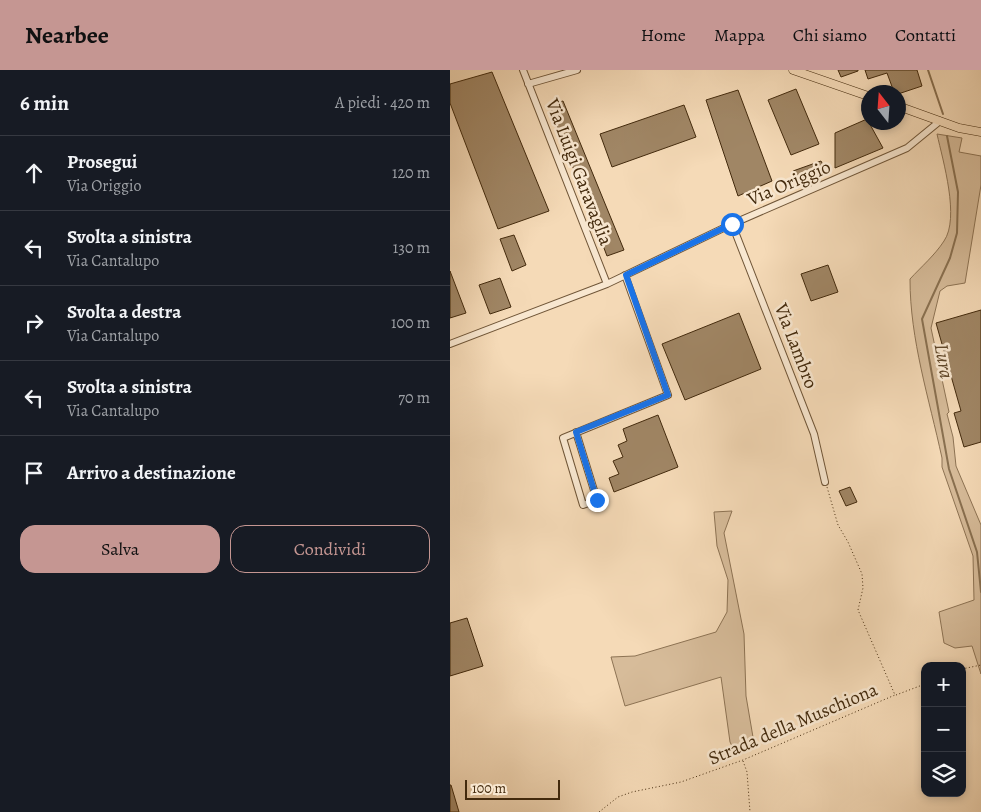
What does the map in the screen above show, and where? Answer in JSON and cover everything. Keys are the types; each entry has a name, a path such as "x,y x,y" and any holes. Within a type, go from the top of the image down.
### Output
{"main road":[{"path":"793,70 861,94"},
{"path":"906,109 960,128 981,138"},
{"path":"960,128 981,132"}],"street":[{"name":"Via Luigi Garavaglia","path":"523,70 607,284"},
{"path":"528,84 577,70"},
{"name":"Via Origgio","path":"450,344 607,284 732,224 907,148 940,121"},
{"name":"Via Lambro","path":"732,224 814,434 825,482"},
{"path":"576,432 597,500 583,504 563,438 576,432 668,395 626,275"}],"path":[{"name":"Strada della Muschiona","path":"599,812 618,797 632,792 681,782 743,760 895,695 858,610 862,588 862,574 848,542 838,526 825,482"},
{"path":"966,668 981,665"},
{"path":"895,695 921,685"},
{"path":"743,760 747,772 750,812"}],"shaded area":[{"path":"937,134 962,138 959,152 981,156 981,185 965,283 947,286 940,291 931,328 949,412 947,414 953,437 956,466 981,525 981,674 972,646 955,648 944,643 939,612 974,600 973,556 942,467 942,458 917,347 911,302 910,279 932,256 949,231 949,189"},
{"path":"732,511 724,533 744,634 746,696 754,743 735,752 730,742 721,677 625,706 611,657 635,656 716,632 727,612 728,580 717,546 714,512"}],"building":[{"path":"838,70 858,70 858,71 841,77"},
{"path":"865,70 917,70 922,86 906,91 906,85 891,85 887,73 868,79"},
{"path":"492,72 549,211 498,229 450,103 450,84"},
{"path":"796,89 819,144 791,155 768,100"},
{"path":"738,90 772,181 738,196 706,100"},
{"path":"563,101 624,250 607,256 549,105"},
{"path":"684,105 696,137 612,167 600,134"},
{"path":"861,122 861,130 873,130 883,148 835,168 835,133"},
{"path":"821,161 826,171 799,182 793,171"},
{"path":"514,235 526,265 512,271 500,239"},
{"path":"828,265 838,292 811,301 801,274"},
{"path":"450,271 466,313 450,318"},
{"path":"500,278 511,307 490,314 479,285"},
{"path":"981,310 981,442 964,447 954,413 961,411 936,323"},
{"path":"739,313 761,369 685,400 662,344"},
{"path":"658,415 678,467 614,492 609,478 619,474 613,461 623,457 618,445 627,441 623,429"},
{"path":"850,487 857,502 846,506 839,491"},
{"path":"467,618 483,666 450,676 450,623"},
{"path":"451,785 459,812 450,812"}],"waterway":[{"name":"Lura","path":"928,70 943,114"},
{"name":"Lura","path":"947,136 958,192 957,233 950,258 922,319 949,469 977,552 981,592"}],"route":[{"path":"597,500 576,432 668,395 626,275 732,224"}]}
